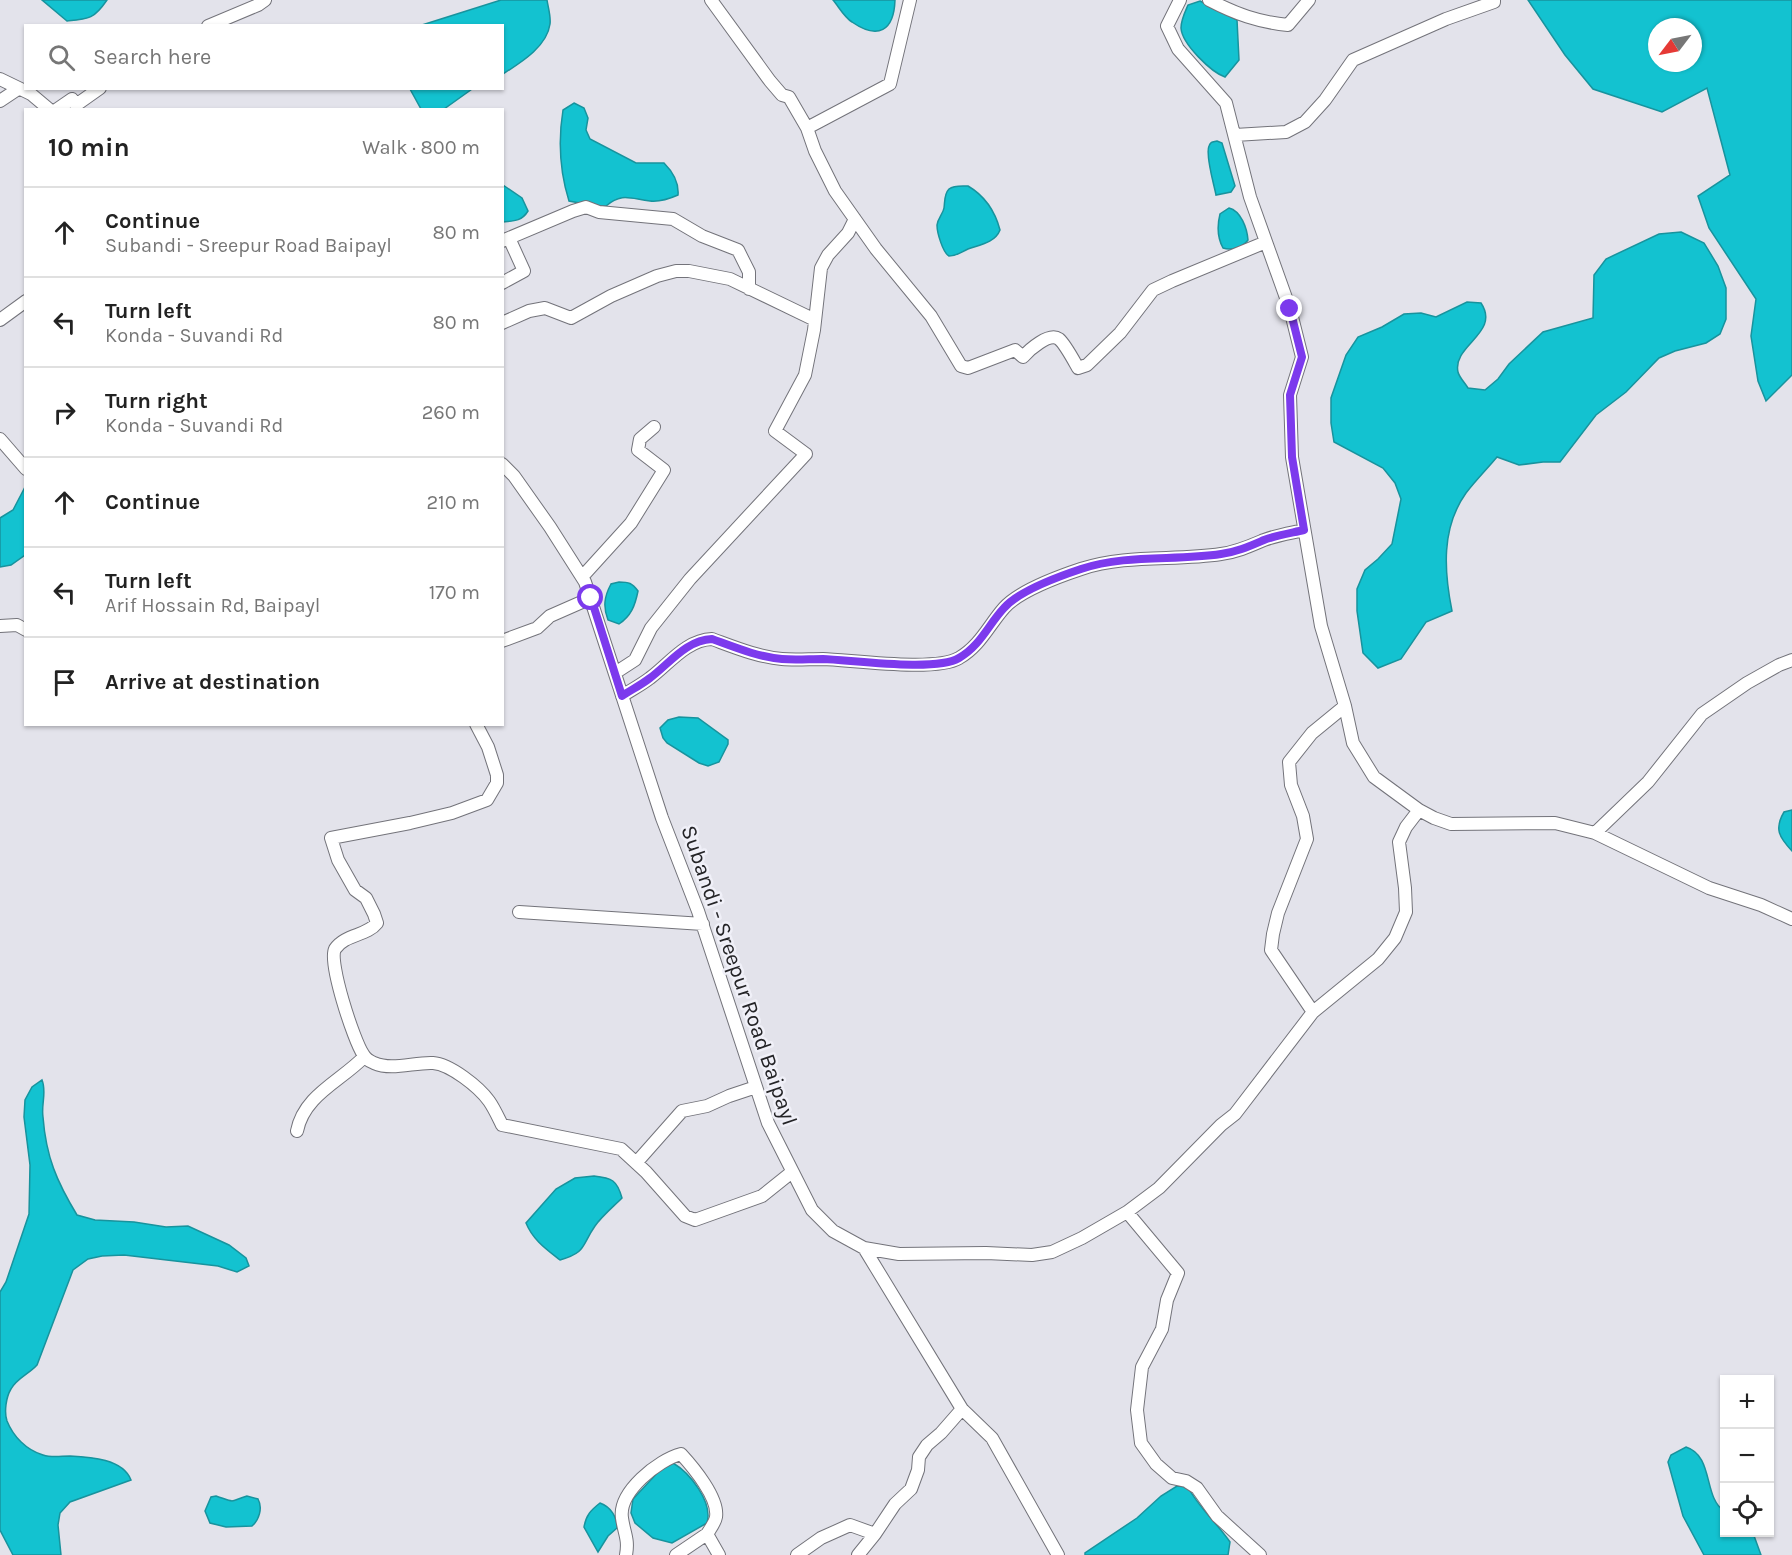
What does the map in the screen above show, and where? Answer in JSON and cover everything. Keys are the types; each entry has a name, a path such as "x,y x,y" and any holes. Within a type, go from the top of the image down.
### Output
{"street":[{"path":"213,24 265,0"},
{"path":"711,0 770,81 782,95 789,97 807,128 815,151 835,191 876,249 931,316 961,366 968,368 1015,350 1023,357 1039,343 1053,337 1060,339 1078,368 1081,368 1120,333 1153,291 1266,242"},
{"path":"807,128 890,84 910,0"},
{"path":"1180,0 1167,26 1178,50 1226,103 1250,197 1290,309 1302,357 1290,395 1292,457 1320,626 1345,706 1353,743 1374,777 1427,815 1451,824 1555,823 1595,833 1709,888 1761,906 1792,920"},
{"path":"1209,0 1234,13 1263,22 1288,25 1309,0"},
{"path":"1235,135 1286,132 1305,122 1325,100 1353,60 1446,19 1494,2 1494,0"},
{"path":"0,80 31,94 48,108"},
{"path":"0,101 18,89"},
{"path":"59,108 72,99 75,105 97,90"},
{"path":"504,282 524,271 506,239 586,207 599,212 673,219 702,237 738,250 748,272 749,289"},
{"path":"615,673 635,660 651,628 690,579 806,454 775,430 805,375 821,268 828,255 848,233 855,219"},
{"path":"504,322 529,311 545,308 571,318 611,296 657,276 676,271 689,271 730,279 815,320"},
{"path":"0,320 24,303"},
{"path":"582,577 631,523 664,470 638,450 639,439 654,427"},
{"path":"0,439 24,467"},
{"name":"Subandi - Sreepur Road Baipayl","path":"504,466 514,476 544,518 582,577 591,598 662,818 703,924 768,1123 812,1210 833,1231 864,1248 899,1254 986,1253 1032,1256 1052,1252 1127,1212 1159,1188 1221,1125 1235,1114 1313,1012 1378,959 1395,939 1406,912 1406,888 1400,842 1406,827 1419,810"},
{"path":"622,696 651,677 681,652 698,641 706,639 781,659 928,664 947,662 958,659 975,645 1004,607 1024,594 1082,568 1130,560 1220,555 1237,552 1279,535 1304,530"},
{"path":"504,640 537,628 550,616 591,598"},
{"path":"0,626 17,625 24,629"},
{"path":"1595,833 1648,782 1702,714 1747,683 1792,660"},
{"path":"1313,1012 1271,950 1278,913 1307,839 1303,816 1291,785 1289,762 1311,733 1345,706"},
{"path":"478,726 497,775 497,783 487,801 410,824 331,838 338,860 355,890 366,898 377,923 372,930 347,939 336,947 333,955 336,976 356,1040 364,1057 375,1064 408,1066 433,1063 448,1066 488,1100 502,1125 621,1149 685,1216 695,1220 762,1196 792,1172"},
{"path":"519,912 703,924"},
{"path":"297,1131 299,1118 321,1091 349,1073 364,1057"},
{"path":"636,1163 682,1111 707,1106 756,1087"},
{"path":"1127,1212 1178,1273 1167,1300 1162,1329 1142,1367 1137,1410 1141,1443 1156,1464 1172,1478 1186,1481 1197,1488 1216,1516 1260,1555"},
{"path":"864,1248 962,1409 992,1438 1058,1555"},
{"path":"858,1555 895,1504 911,1489 918,1470 919,1457 927,1444 941,1433 962,1409"},
{"path":"626,1555 627,1536 621,1517 624,1499 651,1471 670,1457 681,1454 710,1493 716,1517 707,1534 676,1555"},
{"path":"797,1555 821,1538 850,1525 875,1534"},
{"path":"707,1534 719,1555"}],"water":[{"path":"42,0 107,0 90,17 67,21"},
{"path":"501,0 547,0 550,15 548,32 544,40 525,59 504,73 504,24 425,24"},
{"path":"833,0 895,0 892,19 888,25 877,31 870,31 852,22"},
{"path":"1528,0 1792,0 1792,375 1766,401 1758,381 1751,336 1756,299 1709,228 1698,196 1730,175 1707,88 1662,112 1593,89 1565,55"},
{"path":"1200,1 1237,20 1239,60 1225,77 1198,57 1186,42 1181,28 1188,5"},
{"path":"411,90 471,90 445,108 420,108"},
{"path":"574,103 584,108 588,118 586,130 590,139 636,163 664,163 675,178 678,195 657,201 622,198 606,206 569,201 562,168 561,133 563,110"},
{"path":"1212,142 1222,143 1235,186 1231,192 1216,195 1208,150"},
{"path":"504,186 522,198 528,211 520,219 504,222"},
{"path":"956,186 968,186 989,205 1000,230 991,241 949,256 937,229 945,195 949,189"},
{"path":"1229,208 1243,221 1248,240 1234,249 1223,248 1218,231 1220,214"},
{"path":"1681,232 1704,243 1718,266 1726,288 1726,319 1720,334 1706,343 1675,351 1659,358 1626,392 1596,415 1560,462 1519,465 1497,457 1466,493 1452,521 1448,535 1446,565 1452,611 1426,622 1401,659 1378,668 1363,653 1357,611 1357,589 1365,570 1392,544 1401,499 1395,483 1383,468 1334,442 1331,398 1346,355 1358,337 1404,314 1421,313 1436,317 1467,302 1481,303 1486,313 1485,323 1462,354 1458,363 1458,372 1468,388 1485,390 1543,332 1593,318 1594,275 1606,259 1659,234"},
{"path":"24,489 24,556 11,565 0,567 0,518 13,510"},
{"path":"619,582 630,584 638,591 632,610 619,624 608,620 605,606 611,584"},
{"path":"679,717 698,718 728,740 719,762 708,766 699,763 667,743 660,728 668,720"},
{"path":"1792,810 1792,851 1779,833 1779,823 1784,812"},
{"path":"42,1080 43,1117 50,1157 58,1180 77,1215 95,1220 134,1222 166,1227 188,1226 229,1245 246,1258 249,1266 237,1272 218,1266 124,1255 88,1259 73,1270 37,1365 16,1382 9,1392 6,1409 7,1421 21,1442 37,1453 105,1460 121,1468 131,1480 70,1502 60,1513 58,1525 61,1555 13,1555 0,1530 0,1292 6,1282 29,1214 30,1165 24,1117 25,1100 32,1087"},
{"path":"594,1176 613,1181 622,1198 598,1222 579,1251 560,1260 536,1239 526,1223 556,1189 575,1178"},
{"path":"1686,1447 1695,1452 1701,1459 1713,1496 1720,1508 1720,1537 1754,1537 1761,1555 1704,1555 1683,1516 1668,1462 1671,1455"},
{"path":"673,1463 699,1489 707,1506 708,1515 707,1523 672,1543 653,1538 635,1523 631,1513 633,1499 661,1469"},
{"path":"1177,1486 1188,1487 1225,1535 1230,1542 1228,1555 1085,1555 1137,1518 1161,1496"},
{"path":"216,1496 232,1501 247,1496 258,1499 260,1514 257,1521 252,1526 226,1527 210,1523 205,1511 211,1497"},
{"path":"600,1503 613,1513 617,1528 608,1536 598,1552 584,1527 589,1513"}],"route":[{"path":"591,598 622,696 651,677 681,652 698,641 706,639 781,659 928,664 947,662 958,659 981,639 1004,607 1015,599 1082,568 1130,560 1220,555 1237,552 1279,535 1304,530 1292,457 1290,395 1302,357 1290,309"}]}
